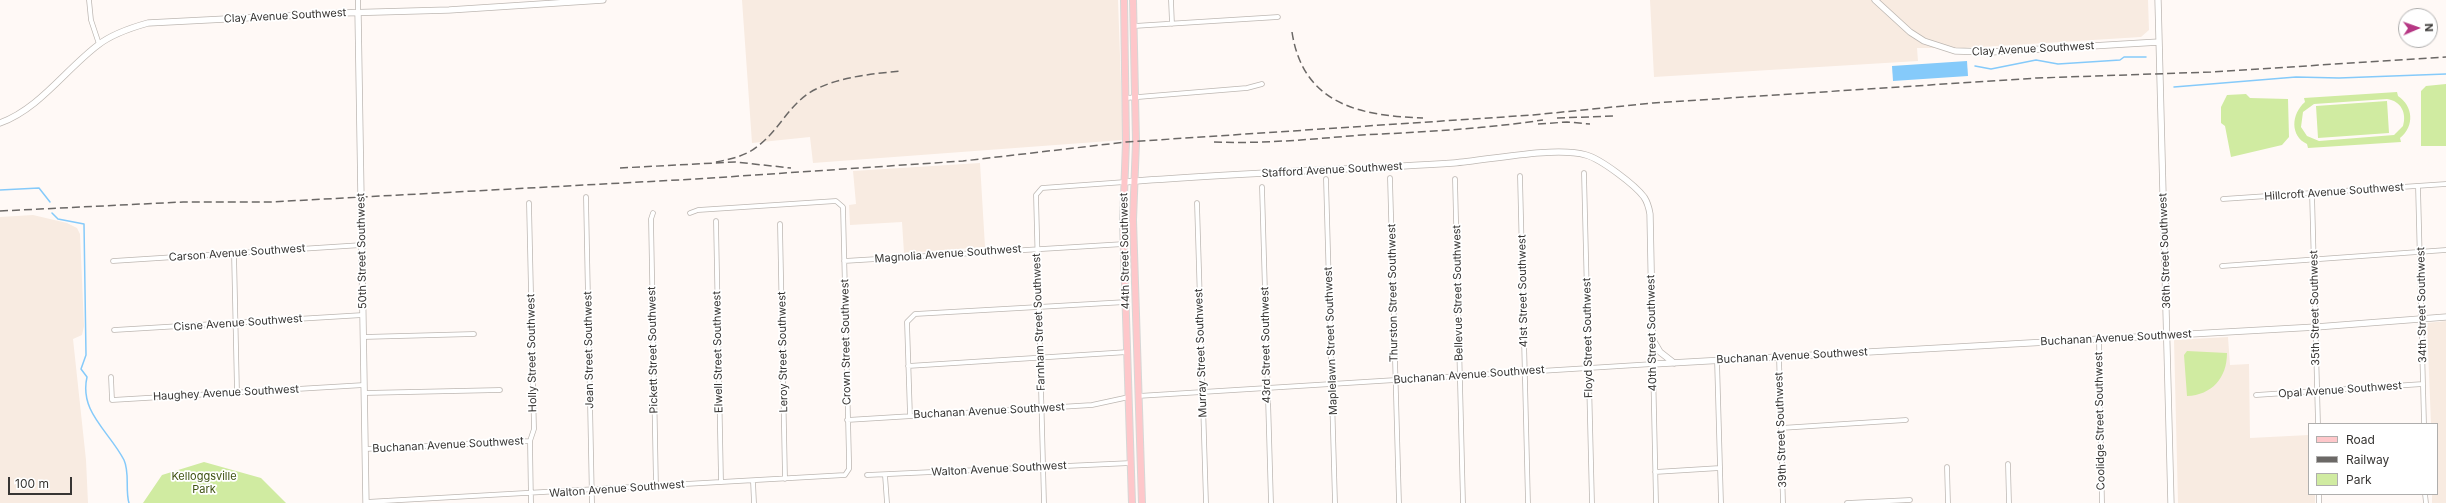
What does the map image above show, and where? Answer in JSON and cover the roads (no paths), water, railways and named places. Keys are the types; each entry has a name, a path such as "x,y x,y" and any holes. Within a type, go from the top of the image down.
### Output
{"main road":[{"name":"44th Street Southwest","path":"1124,0 1126,98 1124,244 1132,503"},
{"name":"44th Street Southwest","path":"1133,0 1136,97 1133,227 1142,502"},
{"path":"1127,322 1132,324 1137,344"},
{"path":"1131,489 1138,500 1142,502"}],"street":[{"path":"89,0 91,20 99,44"},
{"name":"50th Street Southwest","path":"358,0 366,502"},
{"name":"Clay Avenue Southwest","path":"0,123 20,114 33,104 99,44 128,29 158,21 358,12 449,10 603,0"},
{"path":"1171,0 1172,24"},
{"name":"Clay Avenue Southwest","path":"1876,0 1910,32 1924,41 1955,51 1991,52 2159,42"},
{"name":"36th Street Southwest","path":"2158,0 2171,503"},
{"path":"1134,26 1278,17"},
{"path":"1126,98 1247,88 1262,84"},
{"name":"Stafford Avenue Southwest","path":"1039,191 1042,188 1134,181 1456,163 1569,152 1593,157 1619,177"},
{"name":"Floyd Street Southwest","path":"1584,173 1592,503"},
{"name":"41st Street Southwest","path":"1520,176 1528,503"},
{"name":"40th Street Southwest","path":"1619,177 1641,194 1649,209 1656,503"},
{"name":"Thurston Street Southwest","path":"1390,178 1399,503"},
{"name":"Bellevue Street Southwest","path":"1455,178 1463,503"},
{"name":"Maplelawn Street Southwest","path":"1326,179 1335,503"},
{"name":"Hillcroft Avenue Southwest","path":"2223,200 2446,184"},
{"name":"34th Street Southwest","path":"2418,186 2421,252 2424,423"},
{"name":"43rd Street Southwest","path":"1262,187 1271,503"},
{"name":"Farnham Street Southwest","path":"1039,191 1035,204 1044,503"},
{"name":"35th Street Southwest","path":"2312,193 2318,423"},
{"name":"Jean Street Southwest","path":"586,198 592,503"},
{"name":"Crown Street Southwest","path":"690,213 698,210 836,201 843,207 849,466 844,476"},
{"name":"Holly Street Southwest","path":"529,203 534,429 530,441 531,503"},
{"name":"Murray Street Southwest","path":"1197,203 1206,503"},
{"name":"Pickett Street Southwest","path":"653,213 651,219 656,486"},
{"name":"Elwell Street Southwest","path":"716,221 720,482"},
{"name":"Leroy Street Southwest","path":"780,224 785,479"},
{"name":"Magnolia Avenue Southwest","path":"844,261 1036,248 1124,244"},
{"name":"Carson Avenue Southwest","path":"113,261 362,245"},
{"path":"2222,266 2446,250"},
{"path":"234,253 237,393"},
{"path":"910,416 907,322 911,317 922,314 1126,302"},
{"name":"Cisne Avenue Southwest","path":"114,330 363,315"},
{"name":"Buchanan Avenue Southwest","path":"1138,396 1779,356 2099,340 2316,327 2446,317"},
{"path":"364,337 474,334"},
{"path":"1652,339 1660,352 1674,363"},
{"name":"Coolidge Street Southwest","path":"2099,340 2102,503"},
{"path":"908,366 1128,352"},
{"name":"39th Street Southwest","path":"1779,356 1783,503"},
{"path":"1718,360 1721,503"},
{"name":"Haughey Avenue Southwest","path":"111,377 112,400 364,385"},
{"name":"Opal Avenue Southwest","path":"2256,395 2423,384"},
{"path":"364,394 500,390"},
{"name":"Buchanan Avenue Southwest","path":"847,420 1092,405 1129,397"},
{"path":"1781,428 1906,420"},
{"name":"Buchanan Avenue Southwest","path":"365,449 530,441"},
{"name":"Walton Avenue Southwest","path":"867,475 1130,463"},
{"path":"2008,464 2009,503"},
{"path":"1947,467 1948,503"},
{"path":"1655,472 1720,468"},
{"path":"886,474 887,503"},
{"name":"Walton Avenue Southwest","path":"366,502 844,476"},
{"path":"754,481 754,503"},
{"path":"1847,503 1910,500"}],"water":[{"path":"1967,61 1968,76 1893,81 1892,66"}],"waterway":[{"path":"1975,66 1991,69 2036,60 2058,64 2120,60 2124,57 2146,57"},
{"path":"2174,87 2296,77 2339,78 2446,74"},
{"path":"0,190 39,188 50,202"},
{"path":"52,213 58,219 84,224 86,355 81,369 87,377 87,401 91,411 118,450 126,465 127,493 129,503"}],"railway":[{"path":"1292,32 1298,57 1308,76 1322,91 1338,102 1357,109 1378,114 1423,118"},
{"path":"0,211 183,202 270,202 696,179 963,161 1126,142 1533,115 1653,103 2037,78 2211,72 2446,57"},
{"path":"716,162 738,157 753,149 765,140 795,105 809,93 819,88 830,83 854,77 901,71"},
{"path":"1557,118 1615,116"},
{"path":"1214,142 1270,142 1307,140 1475,128 1543,120"},
{"path":"1538,124 1567,122 1590,124"},
{"path":"620,168 735,162 791,168"}],"park label":[{"name":"Kelloggsville Park","path":"204,483"}]}
